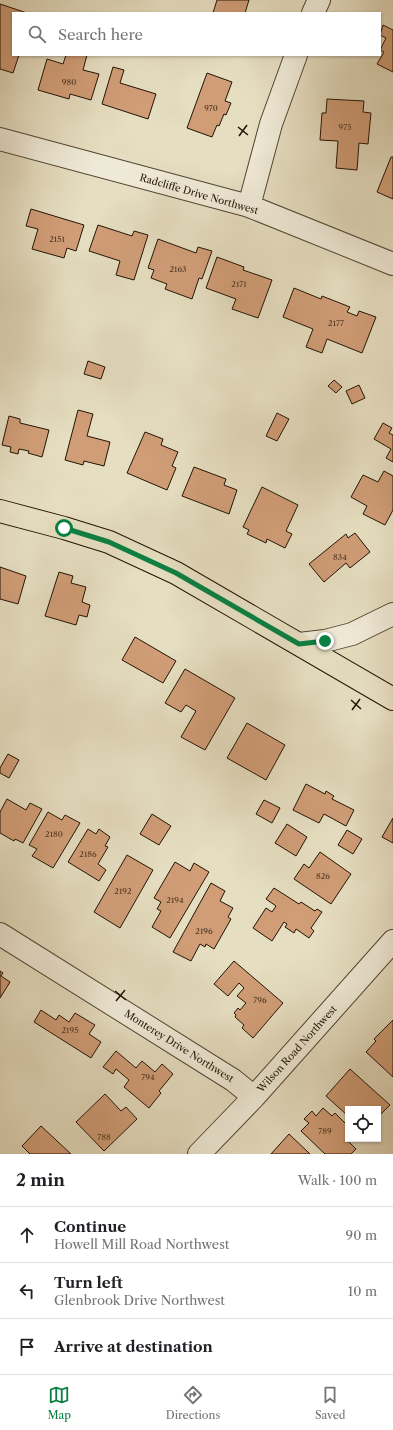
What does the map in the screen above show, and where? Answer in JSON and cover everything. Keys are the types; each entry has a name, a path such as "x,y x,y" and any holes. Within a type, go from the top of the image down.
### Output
{"main road":[{"path":"0,511 64,528 116,545 176,573 393,699"}],"street":[{"path":"313,12 319,0"},
{"path":"249,206 271,124 296,56"},
{"name":"Radcliffe Drive Northwest","path":"0,139 249,206 393,264"},
{"path":"299,644 325,641 352,634 393,614"},
{"name":"Monterey Drive Northwest","path":"0,934 233,1080 254,1098"},
{"name":"Wilson Road Northwest","path":"198,1154 254,1098 393,941"}],"building":[{"path":"217,0 249,0 245,12 213,12"},
{"path":"0,4 24,12 12,12 12,56 19,56 13,73 0,69"},
{"path":"383,25 393,30 393,72 377,64 384,52 381,50 381,48 386,38 381,36"},
{"path":"66,56 87,56 83,70 99,74 91,100 70,94 69,99 38,90 47,59 63,64"},
{"path":"113,67 124,70 120,83 156,94 148,119 102,104"},
{"path":"207,73 232,82 225,101 231,103 219,126 217,125 212,137 187,128"},
{"path":"327,99 364,101 363,112 371,113 368,144 359,143 357,170 336,168 338,141 320,140 322,113 326,113"},
{"path":"391,157 393,157 393,199 377,192"},
{"path":"31,209 84,225 76,251 67,248 64,258 32,249 38,229 26,226"},
{"path":"98,225 132,236 134,231 148,235 134,280 116,275 120,261 89,251"},
{"path":"158,239 196,253 198,247 212,251 202,279 199,278 192,299 165,289 167,284 151,278 154,270 148,268"},
{"path":"217,257 244,267 243,270 272,280 258,318 232,309 236,299 206,288"},
{"path":"294,288 321,299 322,296 350,307 347,312 357,316 359,311 376,317 362,353 327,339 322,353 306,347 313,329 283,317"},
{"path":"88,361 105,367 101,379 84,374"},
{"path":"334,380 342,387 336,393 328,386"},
{"path":"359,385 365,398 352,404 346,391"},
{"path":"78,410 93,414 87,436 110,442 104,466 84,461 83,465 65,460"},
{"path":"277,413 289,419 277,441 266,436"},
{"path":"9,416 20,419 20,423 49,430 42,457 28,453 29,451 19,449 18,454 10,452 11,447 2,445"},
{"path":"383,423 392,428 389,433 393,435 393,462 386,458 391,449 374,439"},
{"path":"145,432 163,439 161,445 178,452 172,466 176,468 167,490 127,473"},
{"path":"194,467 226,479 224,485 237,490 229,514 182,496"},
{"path":"384,471 393,476 393,510 385,525 363,514 367,506 351,497 363,475 378,482"},
{"path":"262,487 298,505 286,531 292,534 285,548 267,539 266,543 247,534 249,530 243,527"},
{"path":"355,533 370,552 350,568 346,563 324,582 309,564 346,534 348,538"},
{"path":"0,567 26,576 18,604 0,599"},
{"path":"59,572 73,576 71,583 86,587 82,602 90,605 87,617 79,615 76,625 45,616"},
{"path":"135,637 176,661 163,683 122,660"},
{"path":"185,669 235,698 205,750 181,737 196,711 186,705 181,712 165,703"},
{"path":"247,723 285,745 266,780 227,758"},
{"path":"8,754 19,760 9,778 0,773 0,768"},
{"path":"306,784 325,794 326,791 334,796 332,799 354,810 346,826 324,814 319,823 293,810"},
{"path":"7,799 26,810 30,803 42,809 23,843 15,839 14,841 0,833 0,812"},
{"path":"264,800 280,808 272,823 256,814"},
{"path":"48,812 62,820 65,815 80,823 53,868 32,856 37,849 29,845"},
{"path":"152,814 171,826 159,845 140,834"},
{"path":"393,818 393,843 382,837"},
{"path":"287,824 307,837 296,856 275,843"},
{"path":"88,829 96,834 99,829 110,837 105,846 108,847 98,864 106,870 99,881 68,862"},
{"path":"347,830 362,839 353,854 338,845"},
{"path":"320,852 351,874 331,904 294,879 304,864 309,868"},
{"path":"127,855 153,870 120,928 94,912"},
{"path":"175,862 190,871 194,863 209,872 170,938 152,927 161,911 157,909 161,902 154,898"},
{"path":"211,883 225,891 220,901 233,908 228,917 231,919 214,949 206,944 205,947 200,944 191,961 173,952"},
{"path":"274,888 299,904 301,902 315,911 317,909 322,912 311,928 314,931 309,938 296,929 294,933 285,927 287,924 284,922 272,941 253,928 266,908 272,912 276,906 266,899"},
{"path":"234,961 283,1003 253,1038 242,1028 244,1025 235,1017 236,1015 234,1013 238,1008 240,1010 246,1003 237,996 244,988 239,983 228,996 214,984"},
{"path":"0,971 3,973 1,976 10,982 0,998"},
{"path":"41,1010 56,1020 59,1015 69,1022 75,1013 95,1025 89,1034 101,1042 91,1058 34,1022"},
{"path":"393,1020 393,1077 366,1052 376,1041 374,1039"},
{"path":"116,1051 136,1068 142,1061 155,1072 162,1064 173,1074 159,1091 161,1093 149,1108 124,1087 129,1080 116,1069 113,1074 103,1067"},
{"path":"350,1069 390,1105 381,1114 381,1106 345,1106 345,1113 326,1096"},
{"path":"105,1094 121,1111 126,1107 137,1119 104,1151 76,1122"},
{"path":"323,1108 332,1116 335,1113 345,1123 345,1142 349,1142 356,1149 351,1154 325,1154 301,1131 309,1123 304,1119 312,1111 316,1116"},
{"path":"41,1126 71,1154 30,1154 22,1146"},
{"path":"289,1134 310,1154 271,1154"}],"route":[{"path":"64,528 109,542 176,573 299,644 325,641"}]}
